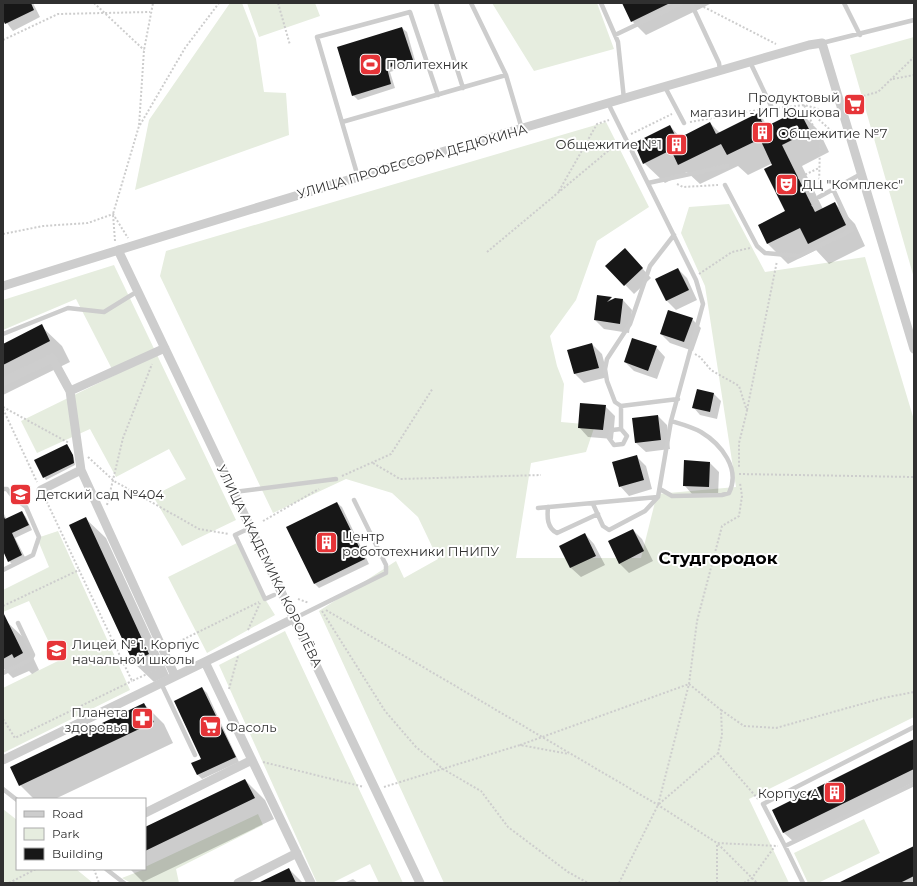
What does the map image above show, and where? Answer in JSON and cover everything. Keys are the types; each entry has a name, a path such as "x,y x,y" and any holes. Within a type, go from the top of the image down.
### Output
{"street":[{"name":"УЛИЦА ПРОФЕССОРА ДЕДЮКИНА","path":"3,286 117,247 720,70 809,45 822,43"},
{"path":"822,43 914,350"},
{"name":"УЛИЦА АКАДЕМИКА КОРОЛЁВА","path":"117,247 138,291 161,350 252,527 420,883"},
{"path":"70,391 161,350"},
{"path":"3,382 52,358 70,391 81,470 175,676"},
{"path":"41,490 81,470"},
{"path":"3,760 294,618"},
{"path":"205,662 311,883"},
{"path":"146,813 252,760"},
{"path":"238,883 297,853"}],"lane":[{"path":"436,3 463,88"},
{"path":"471,3 506,75 522,129"},
{"path":"601,3 618,42 624,99"},
{"path":"615,35 682,3"},
{"path":"691,3 719,63 720,70"},
{"path":"844,3 860,35"},
{"path":"358,177 317,37 410,12 438,94"},
{"path":"822,43 860,35 914,20"},
{"path":"750,62 772,108"},
{"path":"342,122 506,75"},
{"path":"665,87 684,123"},
{"path":"593,504 603,526 609,530 645,511 658,497 672,421 704,304 695,278 674,234 608,103"},
{"path":"648,183 727,166"},
{"path":"819,197 861,174"},
{"path":"725,185 757,246 765,253 799,256 852,230 833,189"},
{"path":"674,234 650,266 630,324 607,359 605,369 607,380 615,402 621,406 678,399"},
{"path":"3,334 68,308 104,312 138,291"},
{"path":"621,406 621,429"},
{"path":"660,489 672,496 722,495 728,493 733,480 732,468 721,448 700,432 672,421"},
{"path":"234,492 336,479"},
{"path":"3,489 7,489 12,497 26,507 39,537 33,555 3,570"},
{"path":"538,508 658,497"},
{"path":"294,618 386,573 387,569 354,500"},
{"path":"548,507 547,519 552,530 557,533 598,514"},
{"path":"252,527 235,535 265,599 274,595"},
{"path":"3,673 30,660 33,656 18,623"},
{"path":"161,683 195,755"},
{"path":"803,883 763,804 914,727"},
{"path":"785,846 914,784"},
{"path":"3,789 16,799"},
{"path":"107,870 124,883"}],"path":[{"path":"94,3 144,50"},
{"path":"140,126 144,50 150,12 153,3"},
{"path":"117,247 113,214 140,126 185,48 219,3"},
{"path":"278,3 290,45"},
{"path":"696,3 779,46"},
{"path":"3,40 58,14 150,12"},
{"path":"839,102 878,92 914,57"},
{"path":"892,79 914,75"},
{"path":"804,105 837,136"},
{"path":"804,105 820,142 819,197"},
{"path":"684,123 772,108 804,105 830,112"},
{"path":"762,121 772,108"},
{"path":"487,252 625,137 678,111"},
{"path":"559,192 597,124 615,118"},
{"path":"798,178 819,168"},
{"path":"666,179 683,187 725,185"},
{"path":"3,234 43,226 88,223 113,214"},
{"path":"113,214 129,240"},
{"path":"695,278 732,252 757,246"},
{"path":"619,883 622,880 658,805 688,684 697,622 722,526 739,516 742,496 738,474 739,443 747,411 778,255"},
{"path":"103,519 114,481 123,438 161,350"},
{"path":"690,352 700,357 711,370 739,386 747,411"},
{"path":"263,521 336,479 391,454 433,388"},
{"path":"3,407 78,448 114,481 200,529 235,535"},
{"path":"372,463 400,479 541,475"},
{"path":"738,474 914,478"},
{"path":"3,606 79,570 132,681"},
{"path":"163,649 265,599"},
{"path":"298,599 319,606 658,805 718,843 756,883"},
{"path":"319,606 385,711 416,747 443,769 481,791 508,827 568,872 588,883"},
{"path":"3,719 15,738 170,663"},
{"path":"688,684 744,726 776,728 883,698 914,692"},
{"path":"252,760 375,788 384,787 542,738 688,684"},
{"path":"658,805 718,753 722,735 721,710"},
{"path":"520,745 571,754"},
{"path":"718,753 763,804"},
{"path":"718,843 785,846"},
{"path":"717,883 718,843"},
{"path":"744,883 752,878 775,846"},
{"path":"9,883 34,870"},
{"path":"94,870 99,883"}],"green space":[{"path":"230,3 242,3 256,39 264,92 286,93 289,135 135,190 149,120"},
{"path":"247,3 315,3 320,16 259,37"},
{"path":"492,3 597,3 614,49 534,71"},
{"path":"914,37 914,278 850,55"},
{"path":"606,122 649,207 597,241 576,300 550,336 557,366 564,384 561,422 595,425 586,452 531,463 516,558 641,558 657,494 736,487 705,286 681,233 689,207 729,204 765,272 865,257 914,420 914,717 749,799 789,883 444,883 319,611 396,561 404,578 438,559 418,517 392,493 346,479 273,513 160,276 166,251"},
{"path":"114,265 236,520 182,546 153,496 186,479 169,449 116,477 90,429 37,453 21,421 115,375 76,299 3,330 3,300"},
{"name":"Лицей № 1. Корпус начальной школы","path":"58,531 130,690 3,753 3,688 58,661 29,601 3,612 3,590 49,567 37,538"},
{"path":"239,542 265,599 275,615 207,653 168,577"},
{"path":"285,631 403,883 379,883 370,864 332,883 317,883 219,665"},
{"path":"3,809 16,819 16,870 77,870 93,883 3,883"},
{"path":"258,814 263,825 176,869 179,883 131,883 122,878 146,870 146,867"},
{"path":"864,819 880,853 818,883 808,883 794,853"}],"building":[{"path":"3,3 31,3 34,10 5,24 3,20"},
{"path":"622,3 670,3 631,22"},
{"name":"Политехник","path":"402,27 413,60 387,68 391,84 352,96 337,47"},
{"path":"799,110 810,131 782,145 815,212 835,202 846,225 808,244 800,228 767,244 758,225 785,211 764,169 772,165 760,139 727,155 721,144 678,165 671,150 643,164 634,143 670,125 677,139 710,122 716,134 758,113 765,127"},
{"path":"625,248 643,268 624,286 605,266"},
{"path":"678,268 689,290 666,301 655,279"},
{"path":"597,295 612,297 607,302 615,298 623,299 620,324 594,320"},
{"path":"668,310 693,318 684,342 660,334"},
{"path":"42,324 50,341 3,365 3,344"},
{"path":"632,338 657,346 648,371 624,362"},
{"path":"592,343 599,368 574,374 567,350"},
{"path":"697,389 714,393 710,412 692,408"},
{"path":"580,403 606,405 603,430 578,428"},
{"path":"658,415 661,440 635,443 632,418"},
{"path":"67,444 73,455 74,463 43,478 34,460"},
{"path":"637,455 644,480 619,487 612,462"},
{"path":"684,460 710,462 709,487 683,486"},
{"name":"Центр робототехники ПНИПУ","path":"337,502 365,559 314,584 286,527"},
{"path":"22,511 29,525 12,533 22,555 8,562 3,551 3,515 5,519"},
{"path":"86,517 149,654 133,662 69,525"},
{"path":"633,529 644,551 619,564 608,541"},
{"path":"585,533 596,556 570,568 559,546"},
{"path":"3,612 23,653 14,658 12,654 3,659"},
{"path":"202,687 236,757 197,775 191,763 201,759 174,701"},
{"path":"144,703 154,722 19,786 10,767"},
{"name":"Корпус А","path":"914,739 914,769 783,833 772,810"},
{"path":"245,779 255,798 146,851 146,827"},
{"path":"914,846 914,876 900,883 838,883"},
{"path":"289,868 296,883 258,883"}],"place":[{"name":"Политехник","path":"371,64"},
{"name":"Продуктовый магазин - ИП Юшкова","path":"855,104"},
{"name":"Общежитие №7","path":"763,133"},
{"name":"Общежитие №1","path":"677,144"},
{"name":"ДЦ \"Комплекс\"","path":"786,184"},
{"name":"Детский сад №404","path":"20,494"},
{"name":"Центр робототехники ПНИПУ","path":"326,543"},
{"name":"Лицей № 1. Корпус начальной школы","path":"57,651"},
{"name":"Планета здоровья","path":"143,719"},
{"name":"Фасоль","path":"211,727"},
{"name":"Корпус А","path":"835,793"}],"district":[{"name":"Студгородок","path":"718,558"}]}
